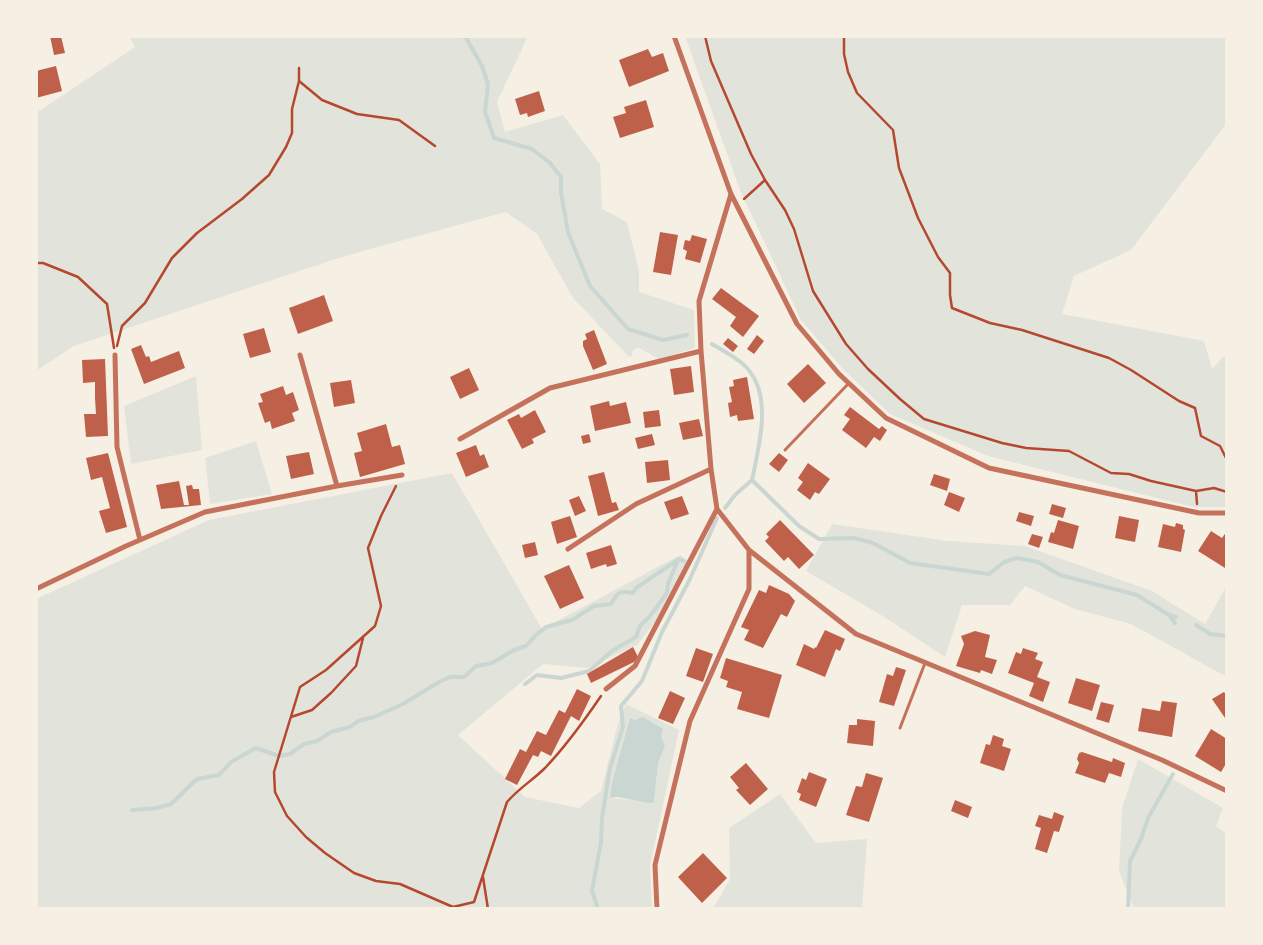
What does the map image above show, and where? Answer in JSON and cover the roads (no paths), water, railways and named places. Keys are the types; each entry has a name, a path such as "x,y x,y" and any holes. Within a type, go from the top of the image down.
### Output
{"street":[{"path":"674,36 730,194 797,324 838,374 886,418 989,468 1199,513 1227,513"},
{"path":"730,194 699,301 701,351 711,469 717,509 749,550 856,634 1162,760 1227,791"},
{"path":"460,439 550,388 701,351"},
{"path":"114,355 117,446 140,540"},
{"path":"300,355 337,486"},
{"path":"568,549 636,504 711,469"},
{"path":"36,589 205,512 337,486 402,476"},
{"path":"606,689 635,666 717,509"},
{"path":"657,909 655,865 690,721 750,590 749,550"}],"lane":[{"path":"786,450 849,384"},
{"path":"900,728 925,663"}],"waterway":[{"path":"465,36 482,66 488,84 485,112 494,138 532,149 550,163 561,177 561,193 568,232 590,286 628,329 663,340 687,335"},
{"path":"712,344 747,368 755,380 760,393 762,422 752,480 799,526 819,539 854,538 873,543 910,563 989,574 1004,562 1017,558 1038,562 1060,575 1137,595 1169,615 1176,617"},
{"path":"725,508 735,495 752,480"},
{"path":"598,909 592,891 601,842 602,818 610,768 623,727 621,706 642,681 662,632 689,581 717,518"},
{"path":"132,810 157,808 171,804 197,779 219,775 231,762 256,748 279,756 290,754 304,744 317,741 331,732 350,727 358,721 374,717 403,704 450,677 464,677 476,666 492,663 514,650 526,646 546,627 572,620 594,606 611,604 619,593 633,593 636,588 679,559 684,561"},
{"path":"525,684 537,675 561,678 589,671 612,651 636,637 640,626 667,593 668,584 678,560"},
{"path":"1169,615 1175,623"},
{"path":"1196,625 1210,634 1227,636"},
{"path":"1128,909 1130,861 1141,839 1148,818 1173,774"}]}
